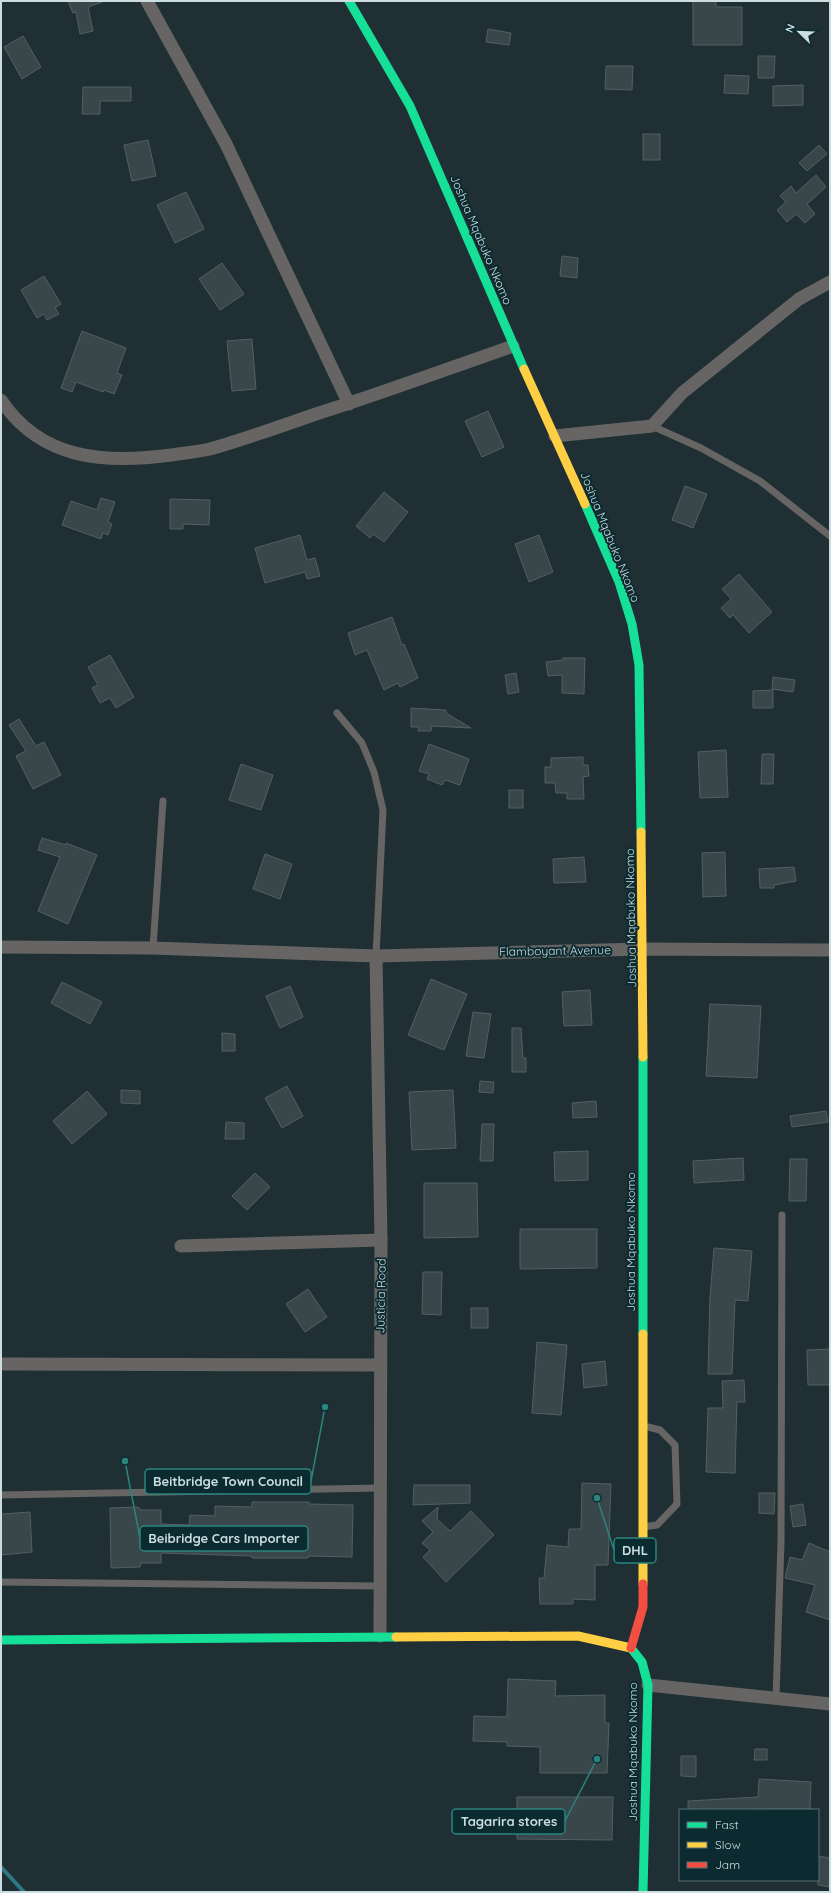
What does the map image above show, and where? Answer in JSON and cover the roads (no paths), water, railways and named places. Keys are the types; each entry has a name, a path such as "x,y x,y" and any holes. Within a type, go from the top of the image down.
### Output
{"street":[{"path":"147,1 226,144 348,404"},
{"name":"Joshua Mqabuko Nkomo","path":"348,1 410,106 513,346 555,436 619,582 632,624 640,666 644,949 643,1607 631,1648 642,1662 648,1685 643,1892"},
{"path":"555,436 652,426 682,393 799,299 830,282"},
{"path":"3,406 42,441 59,448 89,456 138,459 208,449 348,404 513,346"},
{"name":"Flamboyant Avenue","path":"1,947 152,948 376,956 644,949 830,950"},
{"name":"Justicia Road","path":"376,956 381,1240 380,1636"},
{"path":"181,1246 381,1240"},
{"path":"1,1364 380,1365"},
{"path":"1,1640 380,1636 578,1636 631,1648"},
{"path":"648,1685 830,1704"}],"lane":[{"path":"652,426 701,448 760,481 830,536"},
{"path":"337,714 362,743 374,772 383,810 376,956"},
{"path":"152,948 163,801"},
{"path":"776,1698 781,1542 782,1214"},
{"path":"643,1426 660,1430 675,1445 676,1504 657,1525 643,1527"},
{"path":"1,1495 380,1488"},
{"path":"1,1582 379,1586"}],"waterway":[{"path":"1,1867 24,1892"}],"place":[{"name":"Beitbridge Town Council","path":"325,1407"},
{"name":"Beibridge Cars Importer","path":"125,1461"},
{"name":"DHL","path":"597,1498"},
{"name":"Tagarira stores","path":"597,1759"}]}
